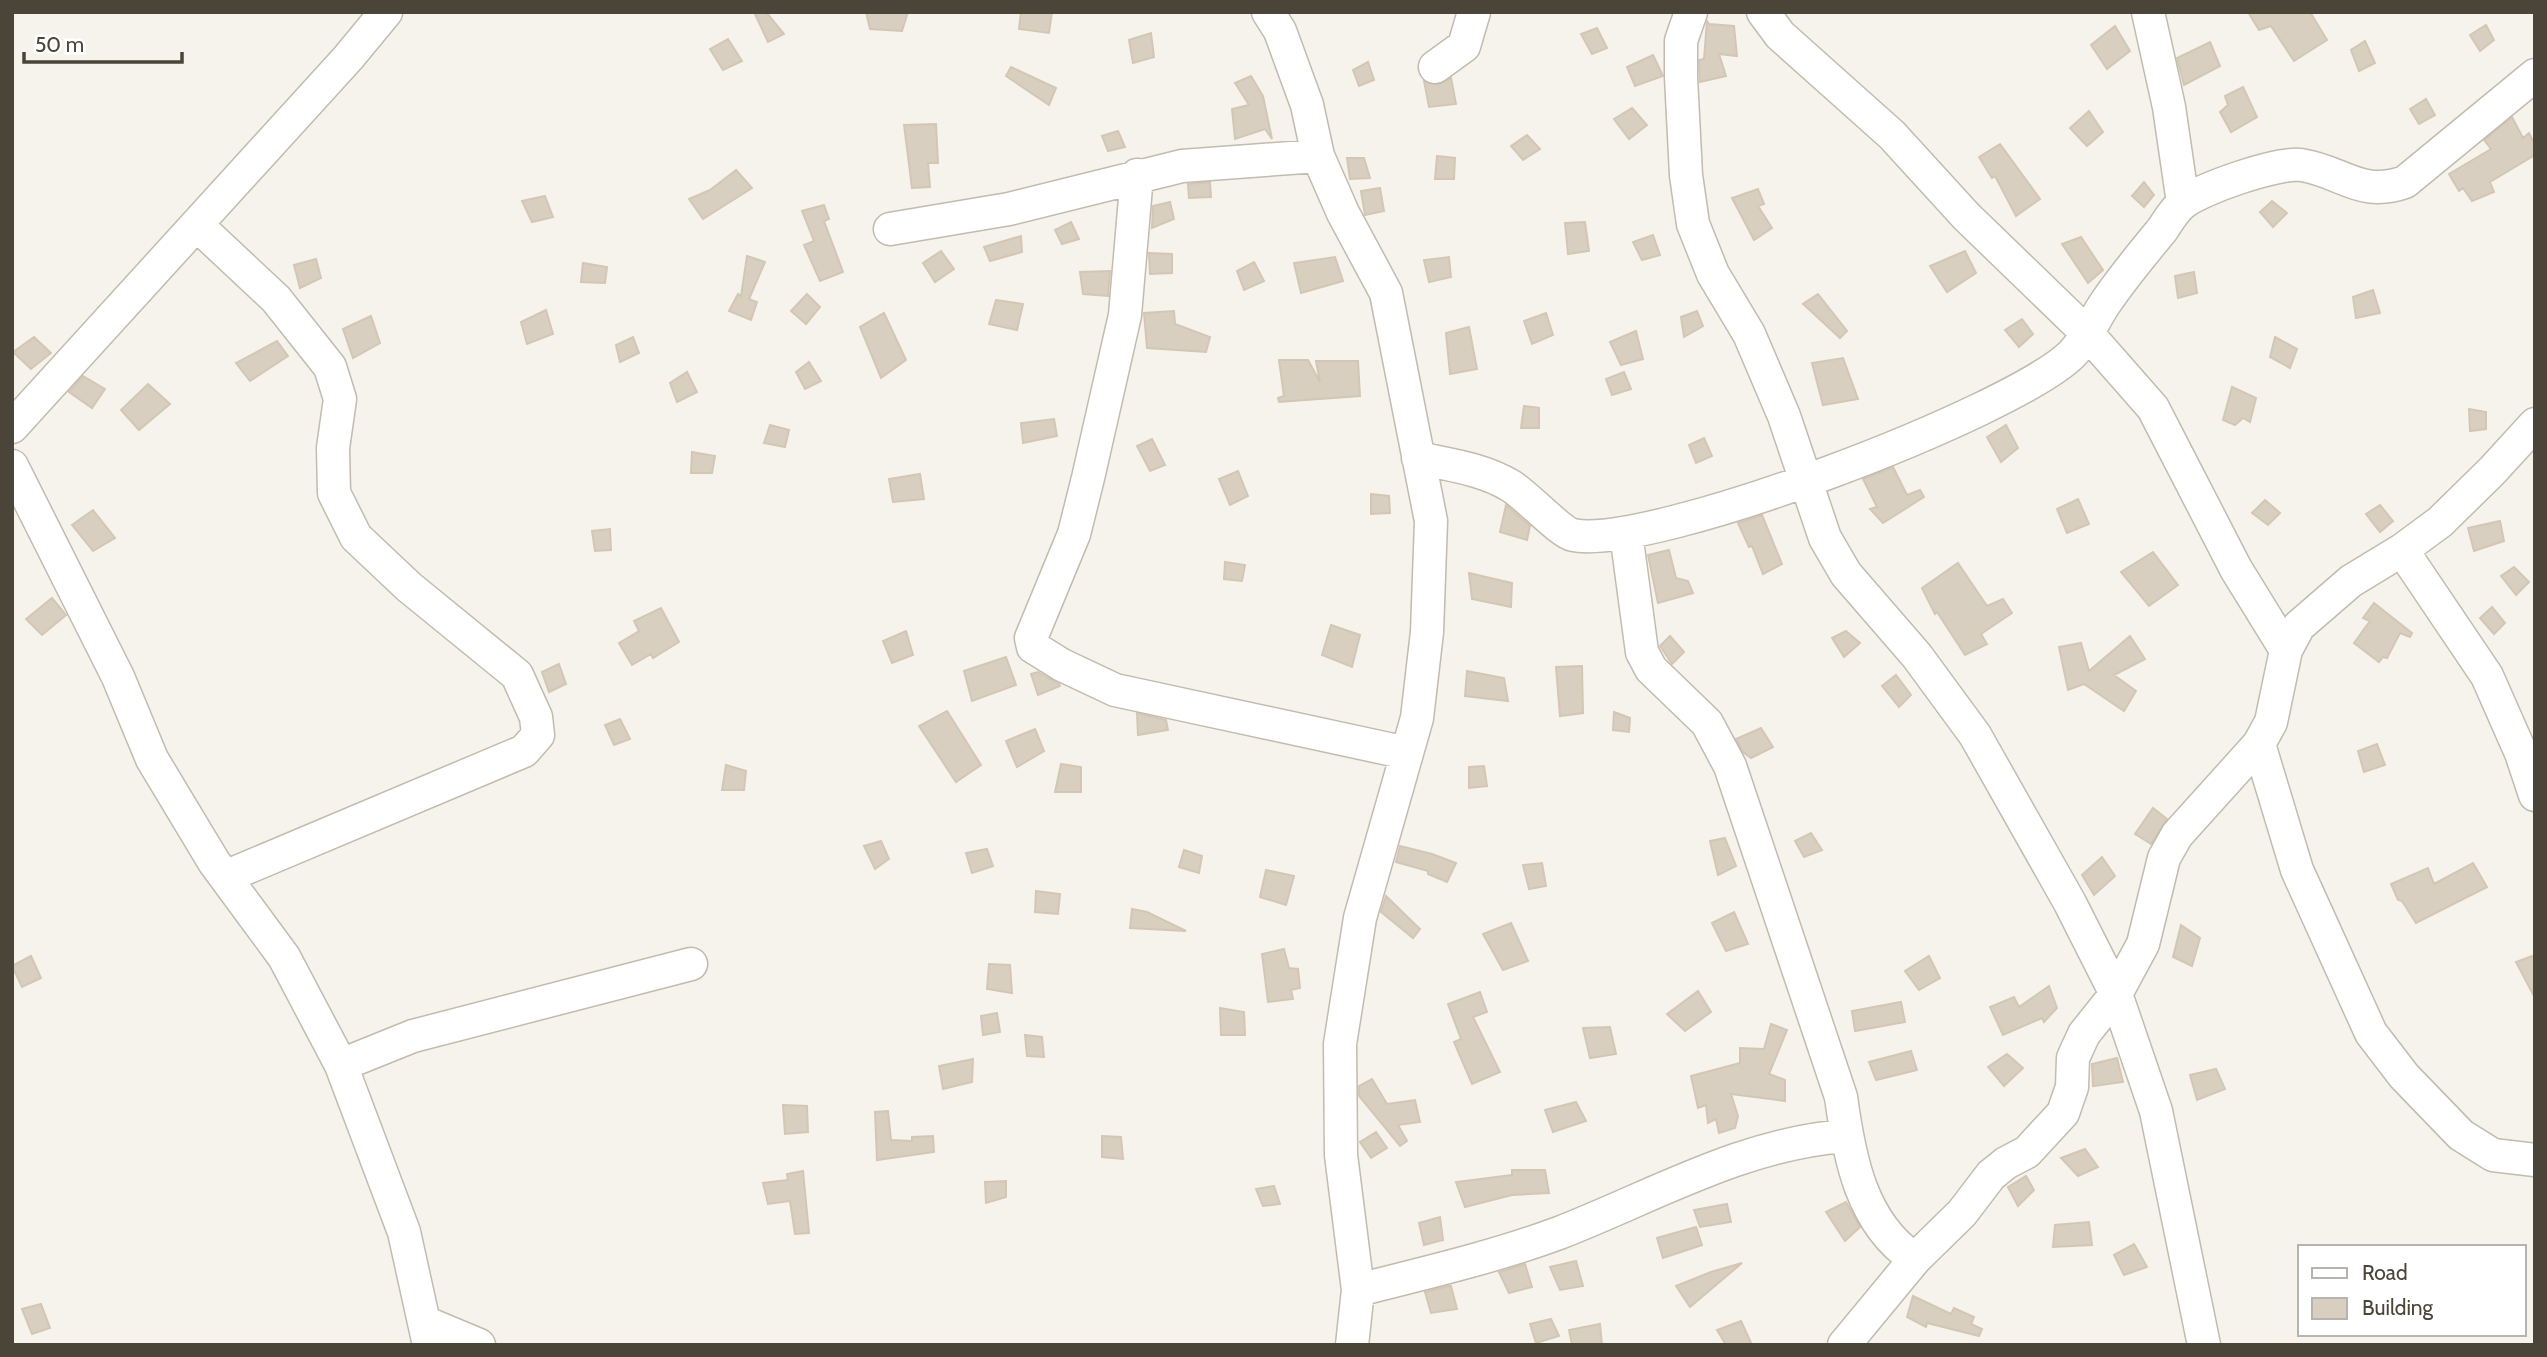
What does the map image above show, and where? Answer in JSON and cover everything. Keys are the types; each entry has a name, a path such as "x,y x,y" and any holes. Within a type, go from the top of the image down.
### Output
{"street":[{"path":"12,427 348,58 386,12"},
{"path":"1268,12 1280,31 1307,105 1318,156 1343,213 1386,293 1431,521 1427,632 1418,718 1360,918 1340,1044 1340,1155 1358,1290 1352,1345"},
{"path":"1435,67 1464,46 1474,12"},
{"path":"1691,12 1681,41 1681,77 1686,175 1693,224 1713,274 1749,334 1784,416 1825,538 1846,574 1917,656 1975,735 2070,903 2116,994 2156,1111 2204,1345"},
{"path":"1763,12 1780,35 1892,135 1966,216 2088,334 2153,408 2236,569 2286,650"},
{"path":"2148,12 2169,107 2183,203"},
{"path":"1418,458 1491,474 1514,487 1569,534 1590,537 1626,533 1804,482 1880,453 2003,398 2049,372 2072,355 2088,334 2105,303 2183,203 2259,170 2284,164 2304,166 2360,187 2385,189 2405,182 2533,84"},
{"path":"890,229 1009,209 1182,166 1318,156"},
{"path":"1137,176 1122,328 1074,534 1031,638 1033,647 1062,665 1115,690 1407,753"},
{"path":"197,225 275,299 330,367 340,399 333,447 334,493 356,537 408,587 517,675 536,717 538,735 524,751 225,877"},
{"path":"1844,1345 1915,1259 1962,1213 1991,1175 2027,1152 2063,1113 2072,1087 2073,1058 2084,1034 2116,994 2143,944 2164,858 2177,835 2259,744 2271,722 2280,693 2286,650 2299,626 2351,580 2402,550 2440,522 2535,424"},
{"path":"12,466 118,677 152,759 225,877 284,957 341,1065 404,1232 426,1338 479,1345"},
{"path":"1626,533 1642,652 1651,669 1707,723 1730,766 1841,1097 1846,1136 1859,1188 1881,1226 1901,1251 1915,1259"},
{"path":"2402,550 2487,676 2521,753 2535,795"},
{"path":"2259,744 2297,870 2371,1033 2404,1076 2461,1135 2493,1154 2535,1160"},
{"path":"341,1065 413,1036 691,964"},
{"path":"1358,1290 1556,1234 1770,1146 1846,1136"}],"building":[{"path":"754,12 766,12 784,34 768,42"},
{"path":"866,12 908,12 902,31 870,29"},
{"path":"1021,12 1052,12 1049,33 1019,29"},
{"path":"2248,12 2310,12 2327,40 2294,61 2271,26 2259,30"},
{"path":"1707,21 1709,24 1734,26 1737,56 1719,54 1726,76 1700,82 1699,60 1704,59"},
{"path":"2486,25 2494,40 2480,51 2470,35"},
{"path":"2115,26 2130,51 2107,69 2091,45"},
{"path":"1597,28 1607,48 1592,54 1581,34"},
{"path":"1151,33 1154,57 1133,63 1129,40"},
{"path":"728,39 742,61 723,70 710,49"},
{"path":"2365,41 2375,63 2359,71 2351,50"},
{"path":"2210,42 2220,66 2184,85 2177,58"},
{"path":"1653,55 1663,76 1635,86 1627,67"},
{"path":"1368,62 1374,80 1359,86 1353,70"},
{"path":"1011,67 1056,88 1049,105 1006,76"},
{"path":"1251,76 1263,96 1272,139 1265,129 1235,139 1232,109 1249,105 1235,83"},
{"path":"1451,78 1456,104 1429,107 1424,81 1438,85"},
{"path":"2243,87 2257,117 2231,132 2220,112 2228,105 2225,96"},
{"path":"2426,99 2435,115 2419,124 2410,109"},
{"path":"1632,108 1647,125 1629,139 1614,119"},
{"path":"2089,111 2103,132 2087,146 2070,128"},
{"path":"2512,117 2523,138 2529,133 2535,145 2535,155 2490,182 2494,192 2472,201 2463,188 2459,191 2449,174 2491,149 2484,140"},
{"path":"936,124 938,163 928,163 930,187 912,188 904,125"},
{"path":"1118,131 1125,147 1108,151 1102,136"},
{"path":"1527,135 1540,149 1523,160 1511,146"},
{"path":"2000,144 2040,199 2016,216 1995,176 1992,178 1979,157"},
{"path":"1437,156 1455,158 1454,179 1435,179"},
{"path":"1347,158 1364,158 1370,178 1350,179"},
{"path":"736,170 752,188 703,219 689,199 710,190"},
{"path":"1210,182 1211,197 1189,198 1188,184"},
{"path":"2144,182 2154,195 2144,207 2132,196"},
{"path":"1380,188 1384,211 1365,215 1361,191"},
{"path":"1758,189 1764,204 1758,206 1772,228 1754,240 1732,198"},
{"path":"545,196 553,217 532,222 522,201"},
{"path":"2272,201 2287,213 2273,227 2260,212"},
{"path":"1170,202 1174,219 1152,228 1153,206"},
{"path":"824,205 829,219 824,221 843,272 820,281 804,245 814,241 802,211"},
{"path":"1071,222 1079,239 1062,244 1055,230"},
{"path":"1585,222 1589,251 1568,254 1565,223"},
{"path":"1653,235 1660,255 1642,260 1633,242"},
{"path":"1021,236 1022,252 990,261 984,247"},
{"path":"2081,237 2103,270 2088,283 2062,244"},
{"path":"941,251 954,269 935,282 923,263"},
{"path":"1965,251 1976,273 1947,292 1930,266"},
{"path":"1149,253 1172,254 1172,273 1150,274"},
{"path":"747,256 765,262 749,299 757,302 751,320 729,311 738,294 741,296"},
{"path":"1335,257 1343,281 1301,293 1294,263"},
{"path":"1449,257 1451,277 1429,282 1424,260"},
{"path":"316,259 321,278 300,288 294,265"},
{"path":"1254,262 1264,281 1244,290 1237,271"},
{"path":"583,263 607,267 605,283 581,282"},
{"path":"1110,271 1108,296 1083,294 1080,272"},
{"path":"2194,272 2197,293 2178,298 2175,276"},
{"path":"2373,290 2380,313 2356,318 2353,297"},
{"path":"807,294 820,307 806,324 791,311"},
{"path":"1818,294 1847,331 1840,338 1803,304"},
{"path":"996,300 1023,304 1017,330 989,324"},
{"path":"546,310 553,334 527,344 521,322"},
{"path":"1174,311 1175,324 1210,337 1206,352 1147,348 1144,313"},
{"path":"1697,311 1703,326 1684,337 1681,317"},
{"path":"884,313 906,360 881,378 860,327"},
{"path":"1546,313 1553,335 1532,344 1524,321"},
{"path":"371,316 380,343 353,358 343,329"},
{"path":"2022,319 2033,334 2019,347 2005,330"},
{"path":"1469,327 1477,369 1450,374 1446,333"},
{"path":"1636,331 1643,359 1621,365 1610,342"},
{"path":"34,337 51,353 31,369 13,352"},
{"path":"633,337 639,353 620,362 616,345"},
{"path":"2275,337 2297,349 2290,368 2270,357"},
{"path":"277,341 288,356 250,381 236,363"},
{"path":"1843,358 1858,399 1823,405 1812,363"},
{"path":"1279,360 1308,360 1320,382 1316,361 1358,361 1360,396 1279,402 1278,398 1284,396"},
{"path":"809,362 821,381 805,389 796,372"},
{"path":"687,372 697,392 677,402 670,383"},
{"path":"1624,372 1631,389 1612,395 1606,379"},
{"path":"83,376 105,389 92,408 69,392"},
{"path":"148,384 170,404 139,430 121,410"},
{"path":"2232,387 2256,398 2250,422 2243,418 2235,425 2223,420"},
{"path":"1524,406 1539,408 1539,428 1521,428"},
{"path":"2469,409 2486,412 2486,429 2470,431"},
{"path":"1054,419 1057,436 1023,443 1021,423"},
{"path":"770,425 789,430 785,447 764,443"},
{"path":"2006,425 2018,448 2001,462 1987,437"},
{"path":"1704,438 1712,456 1696,463 1689,445"},
{"path":"1152,439 1165,465 1150,471 1137,446"},
{"path":"692,452 715,456 712,473 691,473"},
{"path":"1893,467 1907,495 1920,490 1924,497 1883,523 1870,509 1877,507 1863,479"},
{"path":"1238,471 1248,496 1230,505 1219,479"},
{"path":"920,474 924,499 893,502 889,479"},
{"path":"1371,494 1389,496 1390,513 1371,514"},
{"path":"2078,499 2089,524 2067,533 2057,509"},
{"path":"2265,500 2280,513 2268,525 2252,513"},
{"path":"1506,505 1530,526 1527,540 1500,532"},
{"path":"2380,505 2393,521 2380,532 2366,514"},
{"path":"93,510 115,538 93,551 72,525"},
{"path":"1762,515 1782,564 1763,574 1752,546 1749,547 1738,523"},
{"path":"2500,521 2504,541 2474,551 2468,528"},
{"path":"610,529 611,550 595,551 592,531"},
{"path":"1669,550 1676,578 1688,581 1693,593 1658,603 1648,555"},
{"path":"2153,552 2178,585 2149,606 2121,572"},
{"path":"1225,562 1245,565 1242,581 1224,579"},
{"path":"1958,563 1987,606 2003,599 2012,613 1981,634 1987,644 1965,655 1937,612 1935,614 1922,588"},
{"path":"2514,567 2529,582 2516,595 2501,576"},
{"path":"1469,573 1512,583 1511,607 1472,599"},
{"path":"52,598 66,615 42,635 26,619"},
{"path":"2374,603 2412,633 2410,637 2400,633 2387,658 2383,657 2379,662 2354,643 2370,621 2363,618"},
{"path":"2492,607 2505,623 2494,634 2480,618"},
{"path":"661,608 679,642 653,658 651,654 632,665 619,643 639,631 634,621"},
{"path":"1331,625 1360,635 1352,667 1322,655"},
{"path":"906,631 913,655 892,663 883,641"},
{"path":"1846,631 1860,643 1844,657 1832,638"},
{"path":"1670,636 1684,652 1672,664 1660,646"},
{"path":"2130,636 2145,659 2114,675 2136,691 2124,711 2084,684 2068,690 2059,647 2081,643 2089,671"},
{"path":"1006,657 1016,685 972,701 964,671"},
{"path":"559,664 566,684 549,692 542,672"},
{"path":"1582,666 1583,713 1560,716 1556,667"},
{"path":"1467,671 1504,678 1508,701 1465,696"},
{"path":"1038,672 1060,686 1038,695 1031,674"},
{"path":"1896,675 1911,695 1899,707 1882,686"},
{"path":"947,711 981,765 956,782 919,726"},
{"path":"1614,712 1630,718 1629,732 1613,730"},
{"path":"1137,713 1166,720 1168,730 1138,735"},
{"path":"620,719 630,739 614,745 605,725"},
{"path":"1761,728 1773,747 1751,758 1743,752 1736,739"},
{"path":"1035,729 1044,751 1017,767 1006,741"},
{"path":"2377,744 2385,765 2364,772 2358,751"},
{"path":"1061,764 1081,767 1081,792 1055,792"},
{"path":"726,765 746,771 744,790 722,790"},
{"path":"1484,766 1487,786 1469,788 1469,767"},
{"path":"2153,808 2167,819 2151,844 2135,834"},
{"path":"1811,833 1822,850 1804,857 1795,841"},
{"path":"1725,838 1736,866 1718,875 1710,841"},
{"path":"881,841 889,859 875,869 864,846"},
{"path":"1400,846 1456,863 1447,882 1428,874 1428,871 1396,862"},
{"path":"987,849 993,866 972,873 966,853"},
{"path":"1184,850 1202,856 1199,873 1179,867"},
{"path":"2102,857 2115,876 2094,895 2082,875"},
{"path":"1542,863 1546,886 1529,889 1523,865"},
{"path":"2473,863 2487,887 2416,923 2402,901 2398,900 2391,884 2428,868 2434,884"},
{"path":"1266,870 1294,876 1286,905 1260,897"},
{"path":"1036,891 1060,894 1058,914 1035,912"},
{"path":"1386,896 1420,929 1413,938 1381,912"},
{"path":"1132,909 1147,912 1186,931 1130,928"},
{"path":"1734,912 1748,944 1726,951 1712,923"},
{"path":"1511,923 1528,961 1503,970 1483,934"},
{"path":"2181,925 2200,938 2192,966 2173,957"},
{"path":"1284,949 1289,968 1298,969 1300,988 1291,990 1293,999 1268,1002 1262,954"},
{"path":"2535,955 2535,998 2516,962"},
{"path":"31,956 41,978 22,987 12,966"},
{"path":"1929,956 1940,978 1919,990 1905,971"},
{"path":"989,964 1010,965 1012,993 987,989"},
{"path":"2049,986 2057,1008 2044,1022 2042,1018 2003,1035 1990,1007 2014,997 2019,1007"},
{"path":"1698,991 1711,1012 1685,1031 1667,1014"},
{"path":"1480,992 1487,1012 1473,1017 1500,1072 1472,1084 1454,1042 1461,1039 1448,1004"},
{"path":"1901,1002 1905,1022 1855,1031 1852,1011"},
{"path":"1220,1008 1244,1012 1245,1035 1221,1035"},
{"path":"997,1013 1000,1032 983,1035 981,1016"},
{"path":"1771,1024 1787,1030 1769,1074 1785,1080 1785,1101 1731,1094 1738,1116 1735,1128 1719,1133 1716,1119 1708,1123 1706,1105 1698,1108 1691,1076 1740,1063 1740,1048 1764,1049"},
{"path":"1610,1027 1616,1054 1590,1058 1583,1028"},
{"path":"1025,1035 1042,1037 1044,1057 1027,1056"},
{"path":"1911,1051 1917,1070 1876,1080 1869,1062"},
{"path":"2007,1054 2023,1068 2004,1086 1988,1067"},
{"path":"2117,1058 2123,1082 2093,1086 2092,1064"},
{"path":"973,1059 972,1082 943,1089 939,1066"},
{"path":"2216,1069 2225,1089 2197,1100 2190,1075"},
{"path":"1372,1079 1387,1104 1415,1100 1420,1122 1398,1125 1407,1141 1400,1146 1359,1096 1359,1086"},
{"path":"1576,1102 1586,1121 1553,1132 1545,1110"},
{"path":"783,1105 807,1106 808,1132 785,1134"},
{"path":"888,1111 891,1140 912,1141 912,1137 933,1136 934,1152 877,1160 875,1112"},
{"path":"1376,1132 1387,1148 1371,1158 1360,1142"},
{"path":"1102,1136 1121,1137 1123,1159 1102,1157"},
{"path":"2085,1149 2098,1167 2078,1176 2061,1158"},
{"path":"1512,1170 1545,1170 1549,1193 1512,1195 1465,1207 1456,1182 1512,1175"},
{"path":"803,1171 809,1233 795,1234 790,1201 768,1204 763,1183 788,1180 787,1174"},
{"path":"2026,1176 2034,1190 2018,1206 2008,1187"},
{"path":"1006,1181 1006,1197 986,1203 985,1182"},
{"path":"1274,1186 1280,1204 1263,1206 1256,1189"},
{"path":"1846,1202 1860,1227 1845,1241 1826,1212"},
{"path":"1727,1204 1731,1222 1700,1227 1694,1210"},
{"path":"1440,1217 1443,1240 1424,1245 1419,1223"},
{"path":"2089,1222 2092,1245 2053,1247 2055,1225"},
{"path":"1696,1227 1702,1245 1663,1258 1657,1238"},
{"path":"2134,1244 2147,1267 2124,1275 2114,1255"},
{"path":"1576,1261 1583,1286 1560,1290 1550,1267"},
{"path":"1742,1263 1690,1307 1676,1286 1711,1272"},
{"path":"1525,1264 1532,1287 1509,1293 1499,1272"},
{"path":"1451,1286 1457,1309 1431,1313 1425,1292"},
{"path":"1913,1296 1951,1314 1954,1308 1974,1317 1971,1324 1982,1329 1979,1336 1927,1323 1926,1327 1907,1317"},
{"path":"41,1304 50,1328 32,1334 22,1309"},
{"path":"1551,1319 1559,1336 1536,1343 1530,1324"},
{"path":"1741,1321 1752,1345 1726,1345 1717,1330"},
{"path":"1600,1324 1602,1345 1572,1345 1569,1330"}]}
